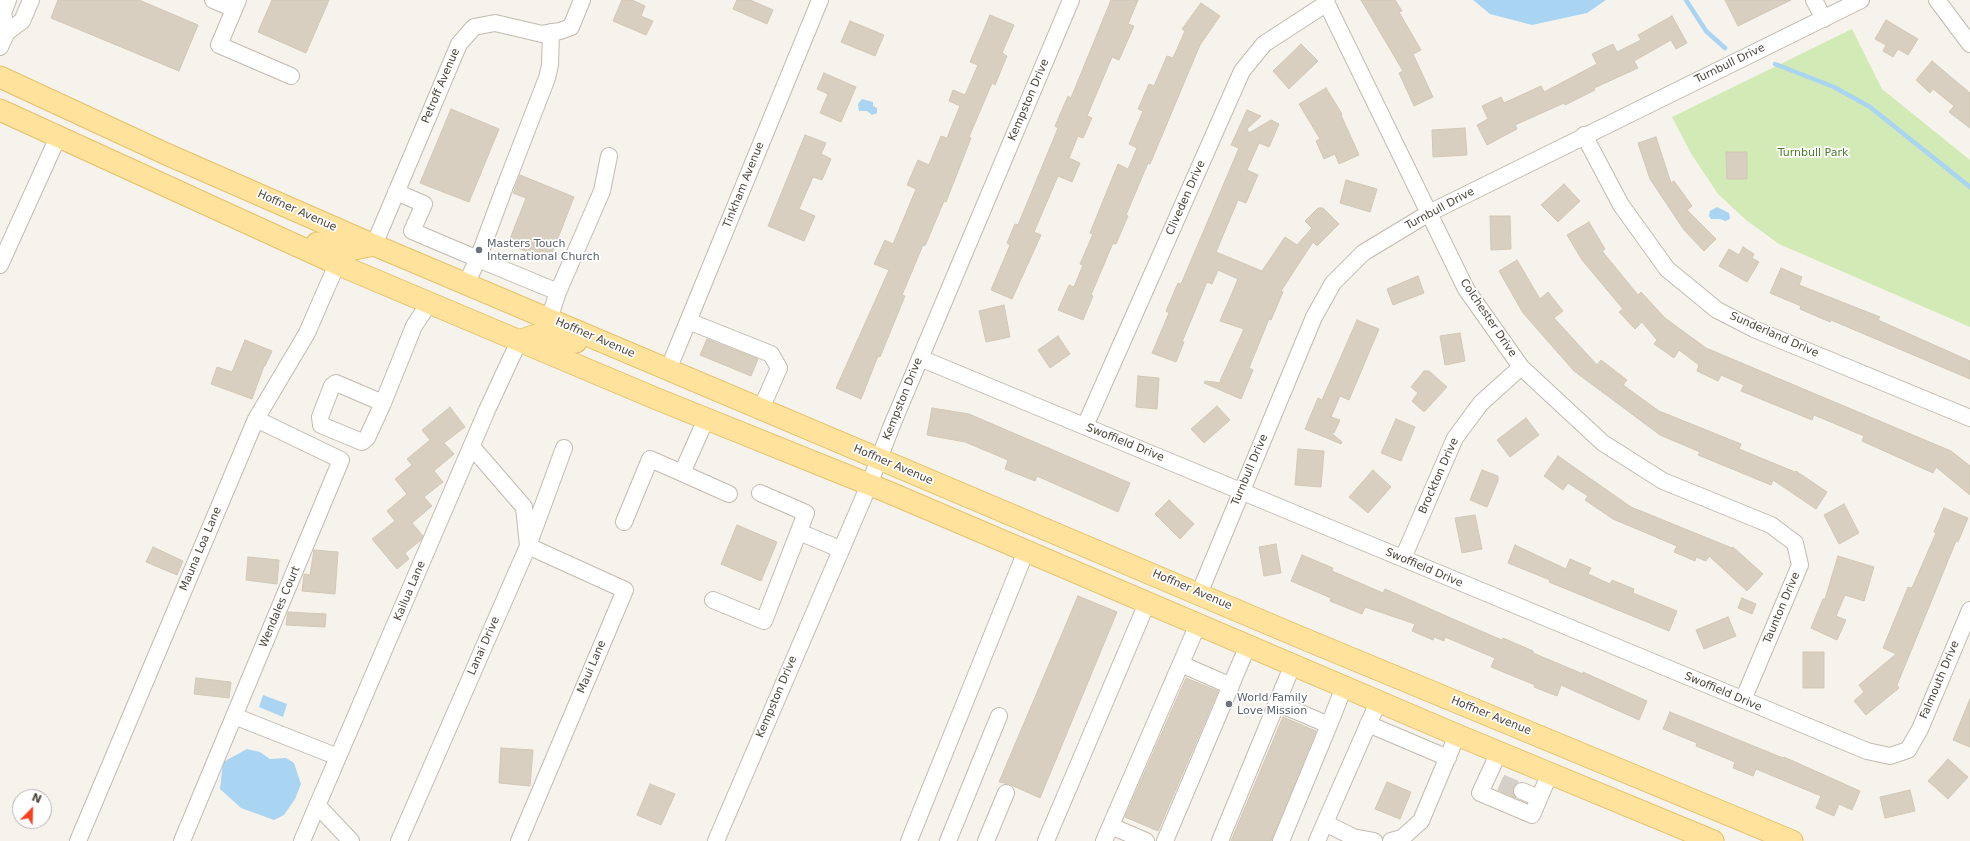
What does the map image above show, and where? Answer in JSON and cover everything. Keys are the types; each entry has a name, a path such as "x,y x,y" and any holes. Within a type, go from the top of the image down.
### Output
{"main road":[{"name":"Hoffner Avenue","path":"0,77 164,153 374,245 1199,594 1792,841"},
{"path":"0,110 207,206 338,264 519,341 1026,551 1344,687 1379,700 1457,735 1713,841"},
{"path":"207,206 241,210 340,252 374,245"},
{"path":"519,341 536,335 557,334 612,357 668,370"},
{"path":"1152,604 1178,597 1185,598 1329,659 1349,657"}],"street":[{"path":"7,32 3,13 8,0"},
{"path":"0,47 7,32 22,21 31,0"},
{"path":"213,0 236,4 219,45 291,76"},
{"name":"Petroff Avenue","path":"374,245 459,44 474,27 495,23 542,34 571,27 582,0"},
{"name":"Tinkham Avenue","path":"668,370 820,0"},
{"name":"Kempston Drive","path":"716,841 879,459 1071,0"},
{"path":"1814,0 1824,19"},
{"name":"Turnbull Drive","path":"1199,594 1314,317 1333,283 1363,253 1429,213 1861,0"},
{"path":"1937,0 1970,44"},
{"name":"Colchester Drive","path":"1326,2 1466,289 1521,367 1603,442 1656,477 1771,525"},
{"name":"Cliveden Drive","path":"1085,426 1242,71 1264,44 1326,2"},
{"path":"466,284 478,259 547,78 550,66 551,32"},
{"name":"Sunderland Drive","path":"1584,136 1621,205 1667,269 1717,310 1754,329 1970,418"},
{"path":"0,265 58,137"},
{"path":"549,318 558,292 602,190 609,156"},
{"path":"396,192 424,204 412,231 558,292"},
{"name":"Mauna Loa Lane","path":"78,841 256,419 307,333 338,264"},
{"path":"383,402 414,326 430,302"},
{"path":"688,321 771,354 779,368 761,409"},
{"name":"Kailua Lane","path":"302,841 487,410 519,341"},
{"name":"Swoffield Drive","path":"920,358 1867,751 1890,756 1908,750 1920,729"},
{"name":"Brockton Drive","path":"1403,558 1455,438 1482,403 1521,367"},
{"name":"Wendales Court","path":"182,841 341,460 256,419"},
{"path":"682,473 706,419"},
{"path":"472,447 524,507 528,546"},
{"name":"Lanai Drive","path":"399,841 528,546 564,448"},
{"path":"624,522 650,459 729,494"},
{"path":"713,600 764,621 806,513 760,493"},
{"name":"Taunton Drive","path":"1743,700 1800,565 1795,542 1771,525"},
{"path":"799,532 840,549"},
{"name":"Maui Lane","path":"519,841 624,590 528,546"},
{"path":"909,841 1026,551"},
{"path":"1046,841 1152,604"},
{"name":"Falmouth Drive","path":"1920,729 1970,610"},
{"path":"1104,841 1198,624"},
{"path":"1165,841 1248,645"},
{"path":"1180,664 1231,686"},
{"path":"1220,841 1293,664"},
{"path":"1281,841 1330,725 1344,687"},
{"path":"1317,841 1379,700"},
{"path":"1277,703 1330,725"},
{"path":"234,716 338,757"},
{"path":"948,841 999,716"},
{"path":"1368,724 1448,758"},
{"path":"1391,841 1402,838 1420,821 1457,735"},
{"path":"1499,752 1494,779 1480,793 1532,815 1550,773"},
{"path":"1522,791 1539,798"},
{"path":"986,841 1006,793"},
{"path":"317,805 351,841"},
{"path":"1325,823 1353,837 1374,841"},
{"path":"1111,826 1146,841"}],"green space":[{"name":"Turnbull Park","path":"1852,29 1882,89 1970,160 1970,327 1779,244 1746,220 1718,194 1692,155 1672,117"}],"water":[{"path":"1473,0 1606,0 1587,13 1532,25 1490,14"},
{"path":"862,99 873,102 873,106 877,108 877,113 872,115 867,111 859,111 858,104"},
{"path":"1717,207 1729,213 1730,219 1725,221 1720,219 1711,219 1709,216 1710,211"},
{"path":"263,695 287,704 283,717 259,707"},
{"path":"247,749 260,752 270,759 286,758 294,763 301,784 295,799 284,815 274,820 241,808 220,789 223,762"}],"building":[{"path":"58,0 139,0 198,25 179,71 51,18"},
{"path":"272,0 329,0 306,53 258,32"},
{"path":"622,0 632,0 645,6 641,16 653,21 646,35 613,21"},
{"path":"737,0 750,0 773,10 767,24 733,9"},
{"path":"1111,0 1138,0 1128,24 1134,26 1119,60 1112,57 1087,116 1092,118 1083,138 1078,136 1069,158 1080,163 1072,182 1058,176 1034,232 1041,235 1012,299 991,290 1010,245 1007,243 1015,224 1018,225 1058,128 1055,126 1068,96 1071,98"},
{"path":"1361,0 1395,0 1402,11 1399,12 1421,50 1413,54 1433,97 1414,106 1399,73 1403,71"},
{"path":"1725,0 1791,0 1738,26"},
{"path":"1201,3 1220,16 1200,45 1150,164 1148,163 1126,215 1128,216 1116,244 1113,243 1091,295 1093,296 1083,320 1058,310 1069,285 1074,287 1083,265 1080,264 1093,234 1090,233 1118,164 1128,169 1137,148 1129,144 1143,111 1138,109 1149,84 1154,86 1167,56 1173,58 1185,31 1182,29"},
{"path":"990,15 1014,25 1002,53 1007,56 995,85 992,83 969,137 971,138 946,202 944,201 925,246 923,245 902,295 905,296 880,357 878,356 861,399 836,388 889,270 874,264 885,240 893,244 916,189 907,185 918,160 929,165 941,136 947,138 960,106 949,101 953,90 965,95 978,65 970,62"},
{"path":"1672,16 1687,43 1676,49 1671,40 1634,61 1638,68 1594,88 1595,90 1565,105 1564,103 1515,125 1517,129 1487,145 1477,125 1488,119 1482,106 1501,97 1504,103 1541,86 1544,92 1597,64 1592,54 1613,44 1617,52 1641,40 1638,35"},
{"path":"1886,20 1918,39 1908,55 1898,49 1893,57 1883,51 1886,45 1875,39"},
{"path":"850,21 884,35 875,56 841,42"},
{"path":"1301,44 1318,61 1289,89 1273,71"},
{"path":"1932,61 1970,93 1970,128 1949,112 1954,106 1933,89 1930,93 1916,80"},
{"path":"824,73 856,87 841,122 820,113 828,94 817,89"},
{"path":"1326,88 1342,114 1341,115 1359,155 1339,164 1335,154 1324,159 1316,141 1320,139 1299,104"},
{"path":"451,109 499,129 469,202 420,183"},
{"path":"1247,110 1261,116 1247,129 1249,133 1271,120 1279,124 1269,147 1259,143 1247,170 1258,175 1246,203 1238,200 1216,252 1262,271 1285,237 1297,245 1312,228 1305,221 1318,208 1323,208 1339,224 1317,246 1313,242 1281,291 1283,292 1271,320 1269,319 1249,368 1253,370 1241,399 1204,383 1205,381 1223,383 1220,381 1244,329 1220,321 1238,279 1218,270 1212,284 1207,282 1182,342 1184,342 1176,362 1152,353 1169,313 1166,311 1178,283 1181,284 1239,148 1231,145"},
{"path":"1465,128 1467,155 1433,157 1432,130"},
{"path":"805,135 826,143 821,154 831,159 822,180 813,177 799,209 815,216 804,241 768,226"},
{"path":"1656,137 1671,183 1674,181 1692,206 1687,210 1716,239 1704,251 1684,230 1650,179 1638,143"},
{"path":"1726,152 1747,152 1747,179 1727,179"},
{"path":"520,175 574,197 549,261 508,244 526,198 513,193"},
{"path":"1346,180 1377,189 1370,212 1340,203"},
{"path":"1564,184 1580,201 1558,222 1541,205"},
{"path":"1490,216 1510,216 1511,249 1491,250"},
{"path":"1589,222 1605,249 1602,251 1638,295 1641,292 1665,318 1706,348 1951,451 1970,466 1970,495 1936,467 1933,473 1862,441 1864,436 1814,415 1812,420 1741,391 1744,385 1721,375 1718,381 1697,371 1699,365 1679,350 1674,358 1654,344 1657,340 1642,322 1635,329 1619,312 1623,309 1582,260 1567,235"},
{"path":"1743,247 1754,254 1752,258 1759,262 1747,282 1719,266 1729,249 1739,255"},
{"path":"1517,260 1540,299 1548,292 1563,311 1554,318 1597,365 1601,360 1627,380 1623,385 1659,411 1741,444 1739,449 1795,472 1796,471 1827,492 1816,509 1773,480 1771,485 1698,455 1700,452 1660,435 1574,371 1523,313 1499,271"},
{"path":"1781,268 1802,277 1799,285 1880,317 1878,320 1970,361 1970,379 1831,320 1830,322 1800,309 1801,306 1770,293"},
{"path":"1418,276 1424,293 1393,305 1387,289"},
{"path":"1004,305 1010,337 986,342 979,311"},
{"path":"1357,320 1379,329 1349,400 1340,396 1331,417 1340,420 1334,433 1329,431 1342,442 1341,444 1305,429 1318,398 1322,400"},
{"path":"1460,333 1465,361 1445,365 1440,336"},
{"path":"1058,336 1070,354 1050,368 1038,350"},
{"path":"707,339 758,359 751,376 700,355"},
{"path":"245,340 272,351 264,366 252,399 211,384 217,367 232,372"},
{"path":"1424,371 1429,371 1447,387 1424,412 1412,401 1418,393 1411,387"},
{"path":"1138,376 1159,378 1157,409 1136,407"},
{"path":"1217,406 1230,420 1204,443 1191,429"},
{"path":"450,407 465,427 444,443 454,454 434,471 443,482 424,497 432,506 412,523 423,536 421,540 405,553 409,559 397,569 372,539 395,521 387,511 407,494 395,479 412,465 407,459 430,440 422,430"},
{"path":"932,408 969,414 1130,483 1118,512 1037,476 1035,481 1005,469 1008,460 965,442 927,435"},
{"path":"1526,418 1539,435 1510,457 1497,440"},
{"path":"1396,419 1415,427 1401,461 1381,453"},
{"path":"1298,449 1324,451 1321,487 1295,485"},
{"path":"1558,456 1631,507 1732,548 1733,547 1763,574 1747,591 1709,556 1706,561 1696,557 1695,561 1674,552 1677,546 1613,519 1585,500 1588,496 1568,483 1563,490 1544,476"},
{"path":"1373,470 1391,487 1368,513 1349,497"},
{"path":"1482,470 1498,476 1498,481 1487,507 1470,500"},
{"path":"1169,500 1194,524 1180,539 1155,514"},
{"path":"1844,504 1859,533 1839,544 1824,515"},
{"path":"1944,508 1968,518 1958,542 1956,541 1897,685 1899,688 1866,715 1854,701 1864,692 1859,685 1896,654 1883,648 1908,587 1912,588 1936,533 1934,532"},
{"path":"1475,515 1482,549 1462,553 1455,518"},
{"path":"737,525 777,542 761,581 721,564"},
{"path":"1276,544 1281,573 1264,576 1259,547"},
{"path":"1515,545 1566,569 1570,559 1591,568 1588,574 1610,584 1612,580 1634,589 1633,593 1677,611 1669,631 1549,582 1550,580 1508,563"},
{"path":"153,547 183,561 177,575 146,562"},
{"path":"314,550 338,552 335,594 302,591 304,574 310,575"},
{"path":"1302,555 1333,568 1332,571 1383,593 1385,589 1502,640 1503,638 1533,651 1533,653 1583,674 1583,672 1647,701 1639,720 1561,685 1557,696 1534,687 1535,685 1491,667 1495,658 1445,637 1444,641 1434,637 1433,640 1412,631 1415,624 1365,607 1362,614 1330,601 1331,598 1291,581"},
{"path":"1838,556 1874,567 1864,601 1845,595 1836,616 1846,620 1837,640 1811,628 1823,599 1825,599"},
{"path":"248,557 279,560 277,584 246,580"},
{"path":"1078,596 1117,612 1040,798 1009,784 999,782"},
{"path":"1742,598 1756,604 1752,614 1738,608"},
{"path":"288,612 326,614 325,627 286,625"},
{"path":"1728,617 1736,636 1704,649 1696,630"},
{"path":"1803,652 1824,652 1824,688 1803,688"},
{"path":"196,678 231,682 229,698 194,694"},
{"path":"1186,678 1218,691 1158,831 1125,817"},
{"path":"1970,699 1970,747 1953,740"},
{"path":"1670,712 1783,758 1784,757 1860,791 1852,810 1839,804 1834,816 1816,808 1821,796 1756,769 1753,776 1733,768 1735,762 1696,746 1697,743 1663,729"},
{"path":"1283,717 1316,731 1271,841 1231,841"},
{"path":"501,748 533,750 530,786 499,783"},
{"path":"1948,759 1968,777 1948,799 1928,781"},
{"path":"1503,778 1516,784 1513,792 1516,798 1498,790"},
{"path":"1387,782 1411,792 1400,819 1375,809"},
{"path":"650,784 675,794 661,825 637,815"},
{"path":"1910,790 1915,811 1885,818 1880,797"}],"waterway":[{"path":"1686,0 1706,31 1725,48"},
{"path":"1775,64 1834,87 1870,107 1970,187"}],"tunnel":[{"path":"1501,782 1522,791"}],"place":[{"name":"Masters Touch International Church","path":"479,250"},
{"name":"World Family Love Mission","path":"1229,704"}]}
